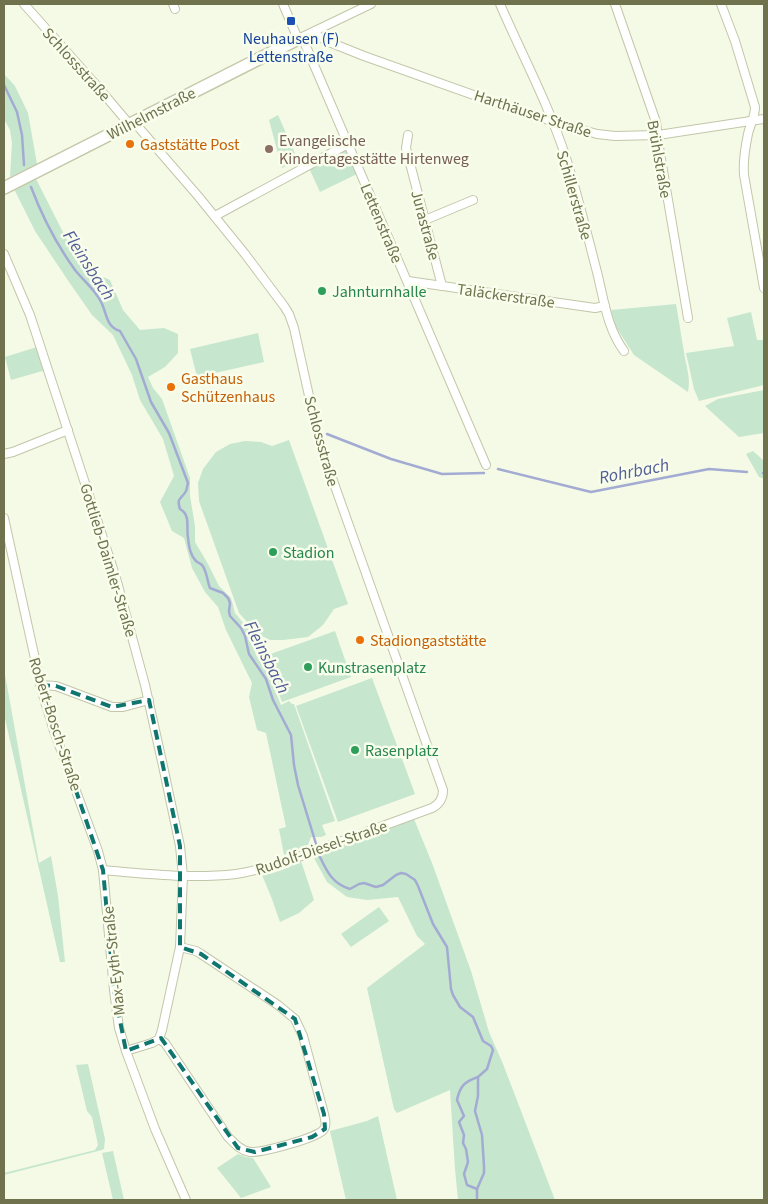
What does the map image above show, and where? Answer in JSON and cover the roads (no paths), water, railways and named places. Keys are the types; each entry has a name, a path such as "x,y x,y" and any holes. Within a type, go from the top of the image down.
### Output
{"street":[{"name":"Schlossstraße","path":"24,4 215,216 289,314 294,328 317,432 326,461 443,790 442,798"},
{"name":"Lettenstraße","path":"283,4 348,144 486,465"},
{"path":"300,38 371,4"},
{"name":"Schillerstraße","path":"500,4 553,122 566,159 608,319 624,351"},
{"name":"Brühlstraße","path":"615,4 656,122 688,318"},
{"path":"721,4 735,41 755,107 743,164 764,288"},
{"name":"Harthäuser Straße","path":"315,31 318,36 364,56 553,122 597,134 615,136 658,135 764,119"},
{"name":"Wilhelmstraße","path":"4,188 300,38"},
{"name":"Jurastraße","path":"408,135 406,148 442,286"},
{"path":"215,216 348,144"},
{"path":"425,220 473,200"},
{"name":"Gottlieb-Daimler-Straße","path":"4,254 30,315 116,578 149,700 180,846 183,876 180,947 159,1039"},
{"name":"Taläckerstraße","path":"408,281 595,308 605,306"},
{"path":"4,454 68,430"},
{"name":"Robert-Bosch-Straße","path":"4,518 40,685 103,870"},
{"path":"40,685 56,686 112,707 122,707 149,700"},
{"name":"Rudolf-Diesel-Straße","path":"103,870 183,876 236,874 282,863 432,808 440,803 442,798"},
{"name":"Max-Eyth-Straße","path":"103,870 114,990 120,1028 126,1051 155,1129 186,1200"},
{"path":"126,1051 159,1039 165,1043 228,1137 238,1148 248,1152 265,1151 312,1137 325,1129 324,1114 308,1053 295,1019 278,1005 201,954 180,947"}],"waterway":[{"name":"Fleinsbach","path":"4,85 17,112 22,135 24,165"},
{"name":"Fleinsbach","path":"31,187 62,251 75,270 98,296 109,322 115,329 120,331 136,359 151,402 169,433 188,483 186,491 179,502 180,509 187,518 191,553 194,559 204,567 210,588 223,593 228,598 230,616 241,628 249,654 266,679 273,700 291,735 298,785 325,868 335,881 350,889 364,883 376,887 383,885 401,873 415,880 433,924 447,947 453,995 460,1007 473,1017 483,1041 491,1046 493,1050 487,1069 478,1077 478,1096 475,1111 482,1135 484,1173 477,1189 477,1200"},
{"name":"Rohrbach","path":"327,434 391,459 442,474 484,473"},
{"name":"Rohrbach","path":"498,469 591,492 709,469 747,472"},
{"name":"Fleinsbach","path":"477,1189 467,1185 464,1174 468,1162 463,1143 464,1135 459,1122 464,1116 457,1100 463,1085 478,1077"}],"place":[{"name":"Neuhausen (F) Lettenstraße","path":"291,21"},
{"name":"Gaststätte Post","path":"130,144"},
{"name":"Evangelische Kindertagesstätte Hirtenweg","path":"269,149"},
{"name":"Jahnturnhalle","path":"322,291"},
{"name":"Gasthaus Schützenhaus","path":"171,387"},
{"name":"Stadion","path":"273,552"},
{"name":"Stadiongaststätte","path":"360,640"},
{"name":"Kunstrasenplatz","path":"308,667"},
{"name":"Rasenplatz","path":"355,750"}]}
